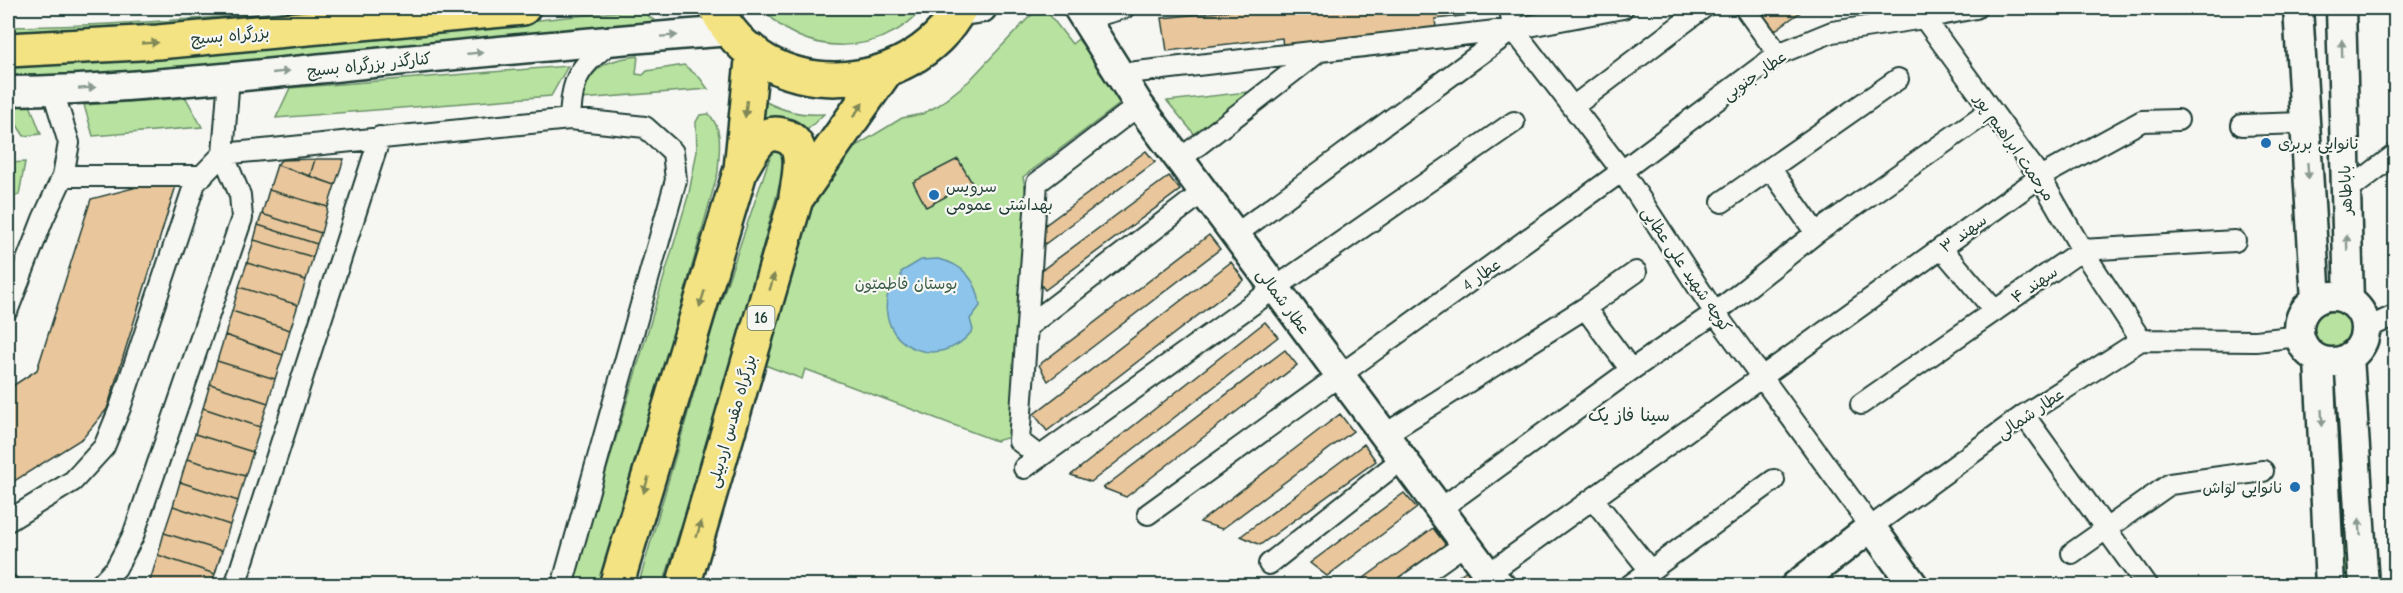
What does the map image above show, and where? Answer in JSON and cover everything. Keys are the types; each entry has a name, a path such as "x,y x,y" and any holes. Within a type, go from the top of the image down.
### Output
{"highway":[{"name":"بزرگراه بسیج","path":"8,50 158,42 524,8"},
{"name":"16","path":"723,22 783,69 816,79 851,80 885,72 914,57 939,37 967,8"},
{"path":"723,22 741,169"},
{"name":"بزرگراه مقدس اردبیلی","path":"683,585 796,199 885,72"},
{"path":"616,585 741,169 763,138 776,133 790,137 798,147 800,159 796,199"}],"street":[{"path":"1081,14 1124,8"},
{"path":"1510,8 1513,29"},
{"path":"1119,74 1513,29 1623,8"},
{"path":"1574,106 1703,8"},
{"path":"1745,8 1778,54"},
{"name":"عطار جنوبی","path":"1622,171 1778,54 1832,32 1976,8"},
{"path":"2298,8 2316,300"},
{"name":"باباطاهر","path":"2341,8 2349,301"},
{"name":"عطار شمالی","path":"1081,14 1139,105 1179,160 1465,544 1495,580"},
{"name":"مرحمت ابراهیم پور","path":"1924,18 1989,111 2040,177 2082,250 2141,340"},
{"name":"کنارگذر بزرگراه بسیج","path":"8,92 52,91 229,77 615,40 723,22"},
{"path":"1235,235 1513,29"},
{"name":"کوچه شهید علی عطایی","path":"1513,29 1622,171 1715,313 1871,527"},
{"path":"570,119 572,87 590,57 615,40"},
{"path":"1179,160 1318,52"},
{"path":"106,583 133,536 242,218 240,195 223,154 229,77"},
{"path":"1722,202 1898,79"},
{"path":"8,309 43,219 63,176 69,143 52,91"},
{"path":"1139,105 1036,183 1019,441 1032,462 1275,288 1515,122"},
{"path":"1440,509 1631,370 1715,313 1816,233 1989,111"},
{"path":"8,520 73,481 104,447 120,408 195,183 223,154 570,119 645,128 673,152 676,180 562,585"},
{"name":"سهند ۳","path":"1495,580 1593,499 2040,177 2142,121 2178,120"},
{"path":"2242,125 2305,123"},
{"path":"235,585 380,137"},
{"path":"2345,193 2396,154"},
{"path":"1770,168 1816,233"},
{"name":"عطار 4","path":"1148,514 1622,171"},
{"path":"63,176 204,176"},
{"path":"1027,327 1203,192"},
{"path":"2082,250 2235,241"},
{"path":"1942,249 1995,311"},
{"name":"سهند ۴","path":"1861,404 2082,250"},
{"path":"1384,435 1585,308 1636,272"},
{"path":"2328,297 2349,301 2358,309 2365,329 2363,340 2349,357 2339,361 2319,360 2310,354 2299,336 2302,315 2316,300 2328,297"},
{"path":"1585,308 1631,370"},
{"path":"2365,329 2396,315"},
{"path":"2141,340 2256,341 2299,336"},
{"name":"عطار شمالی","path":"1795,585 2024,415 2141,340"},
{"path":"2349,357 2364,585"},
{"path":"2319,360 2330,585"},
{"path":"2024,415 2146,585"},
{"path":"1269,564 1402,459"},
{"path":"2072,553 2170,484 2263,471"},
{"path":"1629,585 1774,480"},
{"path":"1593,499 1650,569"},
{"path":"1871,527 1914,585"},
{"path":"1406,585 1465,544"}],"green space":[{"path":"330,8 398,8 62,33 8,32 8,27 129,23"},
{"path":"763,8 923,8 906,24 887,35 865,43 843,45 820,43 799,36 779,25"},
{"name":"بوستان فاطمیّون","path":"1045,9 1072,44 1078,39 1125,100 1023,177 1028,202 1010,437 996,441 805,369 802,379 762,364 810,197 846,152 902,118 922,114 939,105 969,81 1030,16"},
{"path":"633,10 643,12 659,24 285,65 8,79 8,60 481,26"},
{"path":"638,56 636,74 643,75 647,71 684,65 700,78 708,89 582,99 579,97 590,78 602,66"},
{"path":"568,66 551,96 276,118 290,88"},
{"path":"1256,91 1195,135 1167,101"},
{"path":"186,98 202,127 93,136 84,105"},
{"path":"759,98 790,111 824,114 804,133 763,124"},
{"path":"8,101 29,102 41,134 24,136 8,111"},
{"path":"709,114 719,134 718,172 604,585 572,586 689,193 697,151 696,122 700,115"},
{"path":"773,148 787,153 783,172 732,359 663,585 638,586 716,316"},
{"path":"25,162 19,195 8,198 8,163"},
{"path":"2332,308 2348,314 2354,330 2348,346 2332,352 2316,346 2310,330 2316,314"},
{"path":"2333,384 2337,385 2348,585 2338,585"}],"water":[{"path":"938,259 955,265 968,275 976,289 980,306 970,319 973,330 959,343 943,350 927,352 912,347 899,338 890,325 886,309 889,289 901,284 901,272 921,260"}],"building":[{"path":"1257,8 1281,8 1282,10 1302,8 1487,8 1488,13 1435,19 1436,28 1283,47 1282,38 1167,51 1162,18"},
{"path":"1531,8 1590,8 1532,18"},
{"path":"1756,8 1806,8 1774,31"},
{"path":"1146,151 1155,162 1045,244 1037,231"},
{"path":"315,159 344,159 335,185 310,176"},
{"path":"315,159 310,176 277,165 281,160"},
{"name":"سرویس بهداشتی عمومی","path":"958,159 972,183 926,207 913,182"},
{"path":"277,165 335,185 328,207 269,190"},
{"path":"179,176 107,409 83,438 8,485 8,389 37,370 91,199"},
{"path":"1169,176 1180,190 1045,290 1034,276"},
{"path":"269,190 328,207 321,233 262,214"},
{"path":"262,214 321,233 317,244 258,225"},
{"path":"258,225 317,244 313,257 254,240"},
{"path":"1209,235 1220,249 1048,381 1039,365"},
{"path":"254,240 313,257 306,280 247,263"},
{"path":"1231,262 1244,280 1047,431 1034,414"},
{"path":"247,263 306,280 298,305 239,287"},
{"path":"239,287 298,305 290,330 232,311"},
{"path":"232,311 290,330 283,355 225,335"},
{"path":"1265,322 1278,337 1091,482 1071,475"},
{"path":"225,335 283,355 275,379 217,361"},
{"path":"1285,350 1297,365 1126,497 1103,488"},
{"path":"217,361 275,379 268,403 210,384"},
{"path":"210,384 268,403 260,427 203,408"},
{"path":"203,408 260,427 253,452 195,434"},
{"path":"1340,414 1353,431 1222,529 1200,522"},
{"path":"195,434 253,452 245,476 187,459"},
{"path":"1364,444 1376,461 1260,545 1241,536"},
{"path":"187,459 245,476 238,501 180,482"},
{"path":"180,482 238,501 230,525 173,506"},
{"path":"1404,493 1417,508 1327,576 1310,563"},
{"path":"173,506 230,525 222,551 164,533"},
{"path":"1433,528 1446,545 1389,586 1353,586"},
{"path":"164,533 222,551 215,574 158,555"},
{"path":"158,555 215,574 211,586 165,586 150,581"},
{"path":"1471,567 1482,586 1445,586"}],"place":[{"name":"نانوایی بربری","path":"2266,143"},
{"name":"سرویس بهداشتی عمومی","path":"934,195"},
{"name":"نانوایی لواش","path":"2295,487"}],"district":[{"name":"سینا فاز یک","path":"1629,415"}]}
